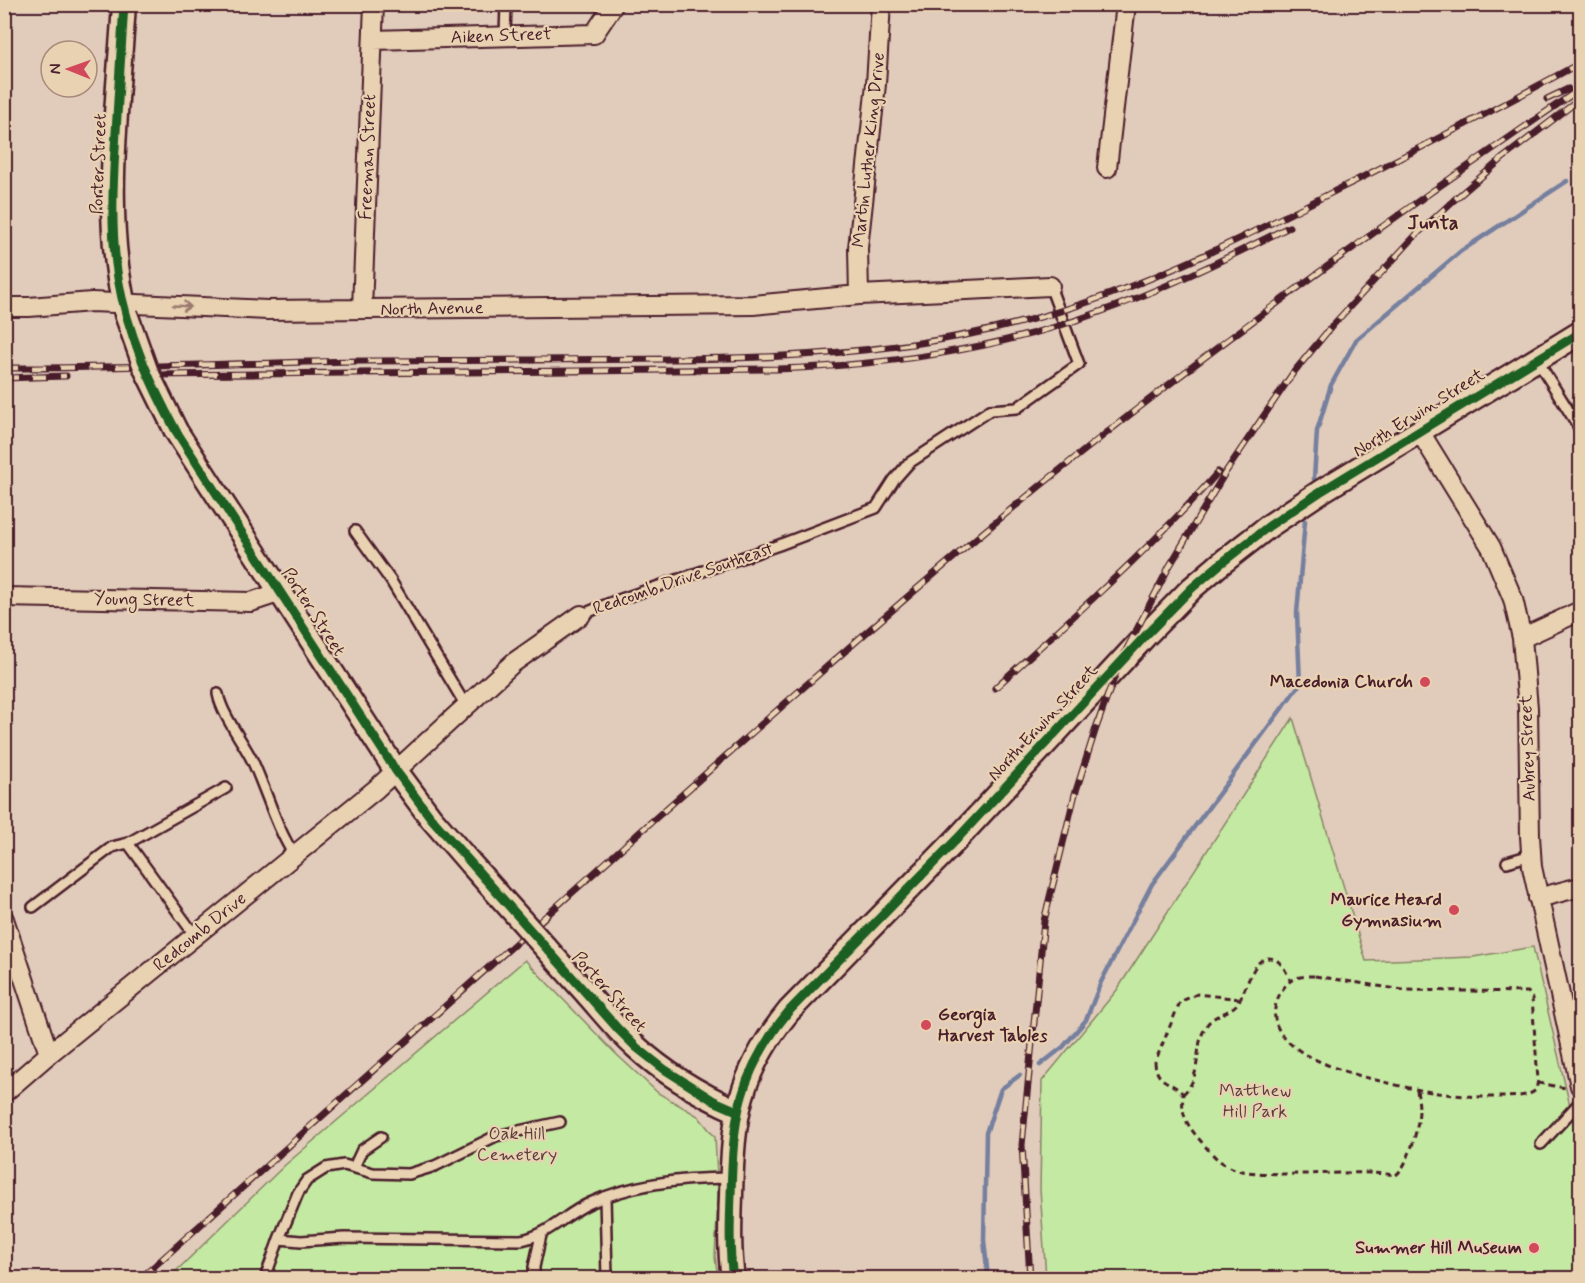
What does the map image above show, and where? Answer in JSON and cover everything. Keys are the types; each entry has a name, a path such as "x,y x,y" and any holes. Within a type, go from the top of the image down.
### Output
{"street":[{"name":"Porter Street","path":"124,4 113,204 115,254 125,309 146,370 176,431 396,771 431,818 618,1029 650,1059 698,1091 737,1111"},
{"name":"Freeman Street","path":"362,309 374,4"},
{"name":"Aiken Street","path":"373,40 594,34 614,4"},
{"name":"Martin Luther King Drive","path":"859,294 858,248 876,84 881,4"},
{"path":"1107,168 1126,4"},
{"name":"North Avenue","path":"4,307 92,302 125,309 267,310 753,305 859,294 1050,286"},
{"name":"North Erwin Street","path":"733,1278 730,1242 737,1111 742,1092 758,1056 789,1011 957,839 1192,588 1269,526 1581,333"},
{"name":"Aubrey Street","path":"1420,432 1491,547 1508,585 1522,638 1529,722 1531,855 1538,898 1580,1084"},
{"name":"Young Street","path":"4,597 251,602 281,592"},
{"path":"1522,638 1581,611"},
{"name":"Redcomb Drive Southeast","path":"396,771 513,663 581,615"},
{"name":"Redcomb Drive","path":"4,1094 49,1054 196,937 396,771"},
{"path":"1538,898 1581,887"},
{"path":"4,918 49,1054"}],"lane":[{"path":"505,36 506,4"},
{"name":"Redcomb Drive Southeast","path":"581,615 624,597 789,541 876,508 894,480 909,463 990,410 1017,408 1079,364 1050,286"},
{"path":"1537,360 1581,429"},
{"path":"355,531 391,581 466,706"},
{"path":"218,694 259,776 282,836 294,855"},
{"path":"33,907 112,847 128,843 226,788"},
{"path":"128,843 196,937"},
{"path":"1507,862 1531,855"},
{"path":"1541,1144 1581,1102"},
{"path":"265,1278 291,1207 307,1180 326,1168 344,1165 374,1173 409,1174 435,1166 496,1136 560,1122"},
{"path":"354,1167 362,1150 381,1137"},
{"path":"279,1239 301,1241 344,1238 521,1240 541,1234 576,1210 605,1197 647,1185 686,1178 732,1178"},
{"path":"605,1197 607,1278"},
{"path":"534,1278 541,1234"}],"path":[{"path":"1183,1094 1189,1089 1192,1081 1199,1039 1209,1020 1235,1006 1246,990 1252,972 1263,959 1274,959 1290,980"},
{"path":"1316,976 1403,990 1528,992 1532,998 1538,1083 1533,1093 1516,1096 1456,1096 1417,1090 1344,1072 1310,1057 1290,1043 1278,1029 1274,1013 1276,1003 1290,980 1296,977 1316,976"},
{"path":"1240,999 1197,994 1188,997 1177,1008 1155,1062 1155,1069 1160,1078 1178,1088 1183,1094 1182,1113 1190,1128 1218,1160 1233,1168 1264,1173 1396,1175 1405,1162 1415,1131 1419,1107 1417,1090"},
{"path":"1538,1083 1563,1088 1580,1084"}],"green space":[{"name":"Matthew Hill Park","path":"1293,718 1366,961 1473,957 1533,947 1580,1149 1580,1278 1046,1278 1040,1189 1042,1081 1117,990"},
{"name":"Oak Hill Cemetery","path":"525,960 615,1053 658,1093 698,1116 715,1137 718,1195 715,1257 718,1278 169,1278 284,1166"}],"waterway":[{"path":"1314,479 1317,431 1331,385 1356,340 1461,251 1567,181"},
{"path":"1040,1065 1063,1047 1086,1020 1101,982 1152,884 1300,684 1297,613 1305,521"},
{"path":"988,1278 984,1240 986,1133 1001,1089 1020,1075"}],"railway":[{"path":"4,368 338,361 770,357 893,347 954,337 1055,313 1173,269 1250,234 1357,180 1580,63"},
{"path":"1547,99 1568,89"},
{"path":"141,1278 719,762 985,531 1129,415 1277,303 1428,194 1580,89"},
{"path":"1030,1278 1022,1145 1044,921 1075,794 1119,664 1169,567 1225,473 1293,373 1332,326 1416,235 1503,158 1580,99"},
{"path":"147,375 777,369 898,360 977,347 1056,327 1168,285 1289,227"},
{"path":"4,378 66,376"},
{"path":"995,688 1138,556 1218,472"}],"cycle path":[{"path":"124,4 113,187 115,260 122,298 133,337 157,394 176,431 396,771 431,818 636,1047 664,1069 714,1101 737,1111"},
{"path":"733,1278 730,1216 737,1119 749,1076 759,1055 789,1011 957,839 1192,588 1269,526 1320,492 1580,333"}],"place":[{"name":"Macedonia Church","path":"1425,682"},
{"name":"Maurice Heard Gymnasium","path":"1454,910"},
{"name":"Georgia Harvest Tables","path":"926,1025"},
{"name":"Summer Hill Museum","path":"1534,1248"}],"district":[{"name":"Junta","path":"1433,223"}]}
